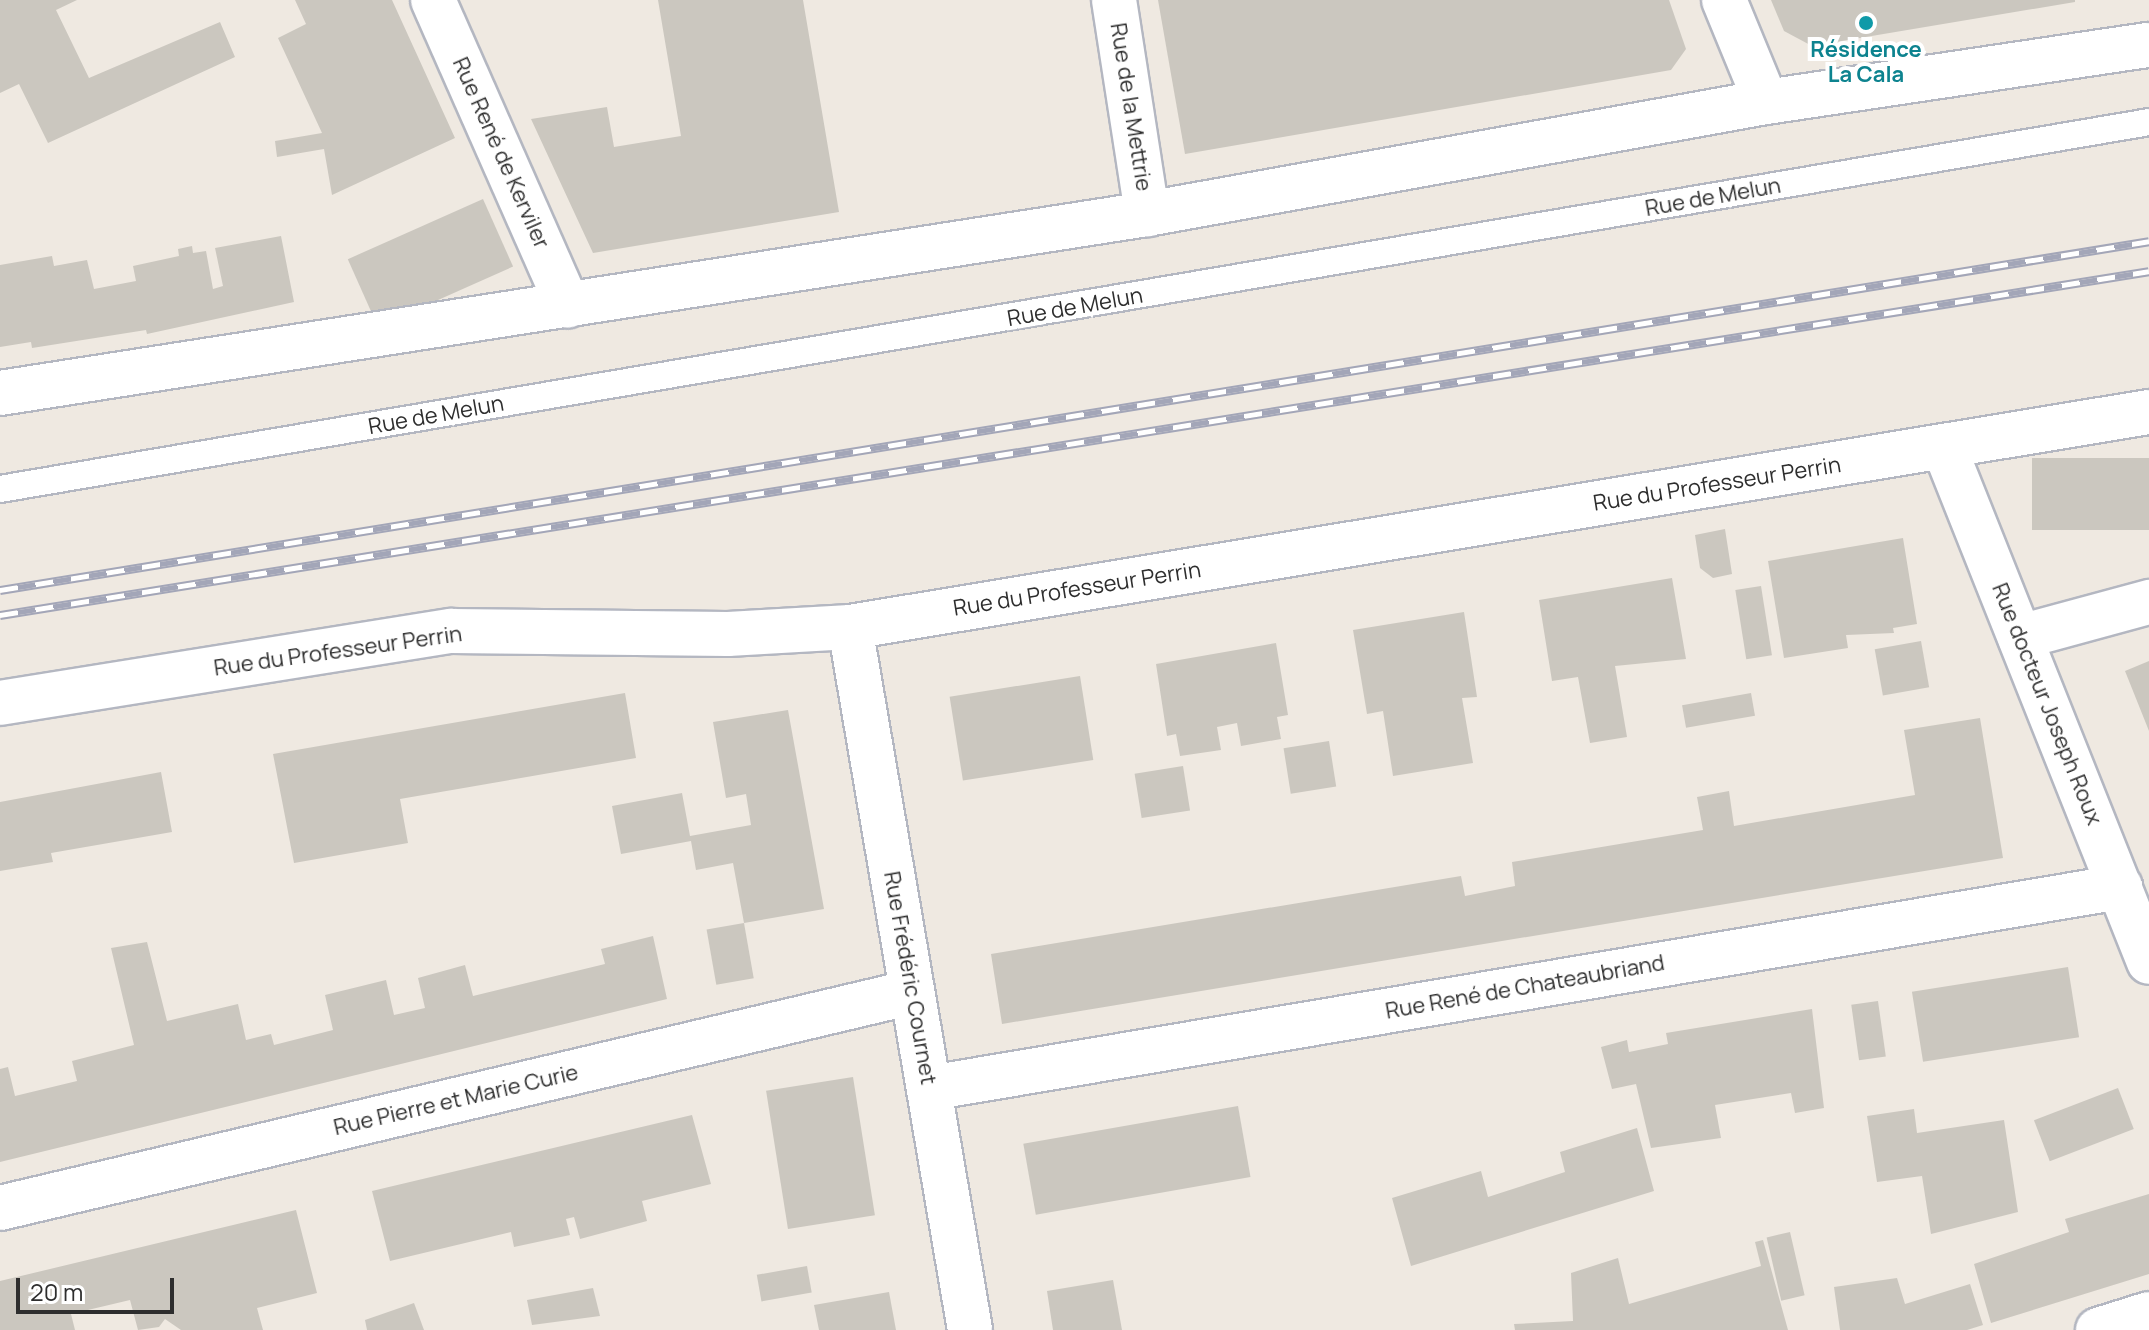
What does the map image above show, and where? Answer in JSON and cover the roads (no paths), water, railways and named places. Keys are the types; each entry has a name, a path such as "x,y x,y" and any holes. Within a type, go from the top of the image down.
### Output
{"street":[{"name":"Rue René de Kerviler","path":"433,0 568,306"},
{"name":"Rue de la Mettrie","path":"1114,0 1147,214"},
{"path":"1724,0 1766,102"},
{"path":"0,393 1147,214 1766,102 2149,45"},
{"name":"Rue du Professeur Perrin","path":"0,703 451,631 728,634 850,627 2149,412"},
{"name":"Rue docteur Joseph Roux","path":"1944,447 2149,962"},
{"path":"2020,637 2149,602"},
{"name":"Rue Frédéric Cournet","path":"850,627 970,1330"},
{"name":"Rue René de Chateaubriand","path":"930,1088 2120,887"},
{"name":"Rue Pierre et Marie Curie","path":"0,1208 912,992"},
{"path":"2098,1330 2149,1314"}],"lane":[{"name":"Rue de Melun","path":"0,489 2149,122"}],"railway":[{"path":"0,590 2149,241"},
{"path":"0,615 2149,271"}],"place":[{"name":"Résidence La Cala","path":"1866,23"}]}
